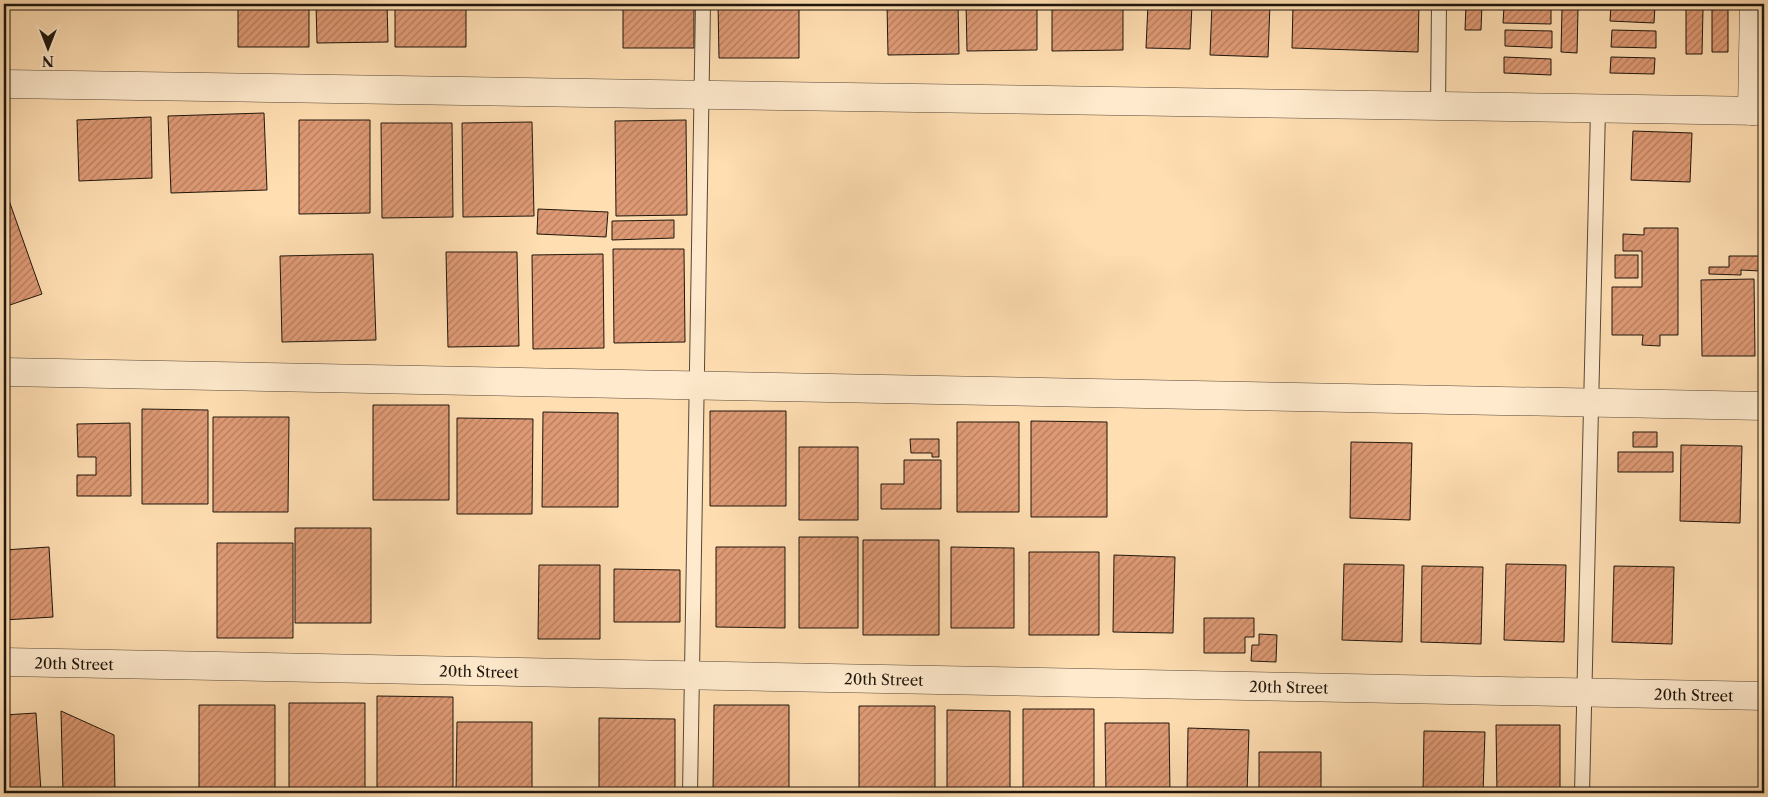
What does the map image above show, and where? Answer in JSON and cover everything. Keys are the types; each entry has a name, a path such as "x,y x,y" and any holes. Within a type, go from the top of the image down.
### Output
{"street":[{"path":"4,84 1758,111 1754,4"},
{"path":"4,372 1764,406"},
{"name":"20th Street","path":"4,662 1764,696"}],"lane":[{"path":"690,793 704,4"},
{"path":"1438,106 1440,4"},
{"path":"1582,793 1598,108"}],"building":[{"path":"238,4 309,4 309,47 238,47"},
{"path":"316,4 387,4 388,42 317,43"},
{"path":"395,4 466,4 466,47 395,47"},
{"path":"623,4 694,4 694,48 623,48"},
{"path":"718,4 799,4 799,58 719,58"},
{"path":"887,4 958,4 959,54 888,55"},
{"path":"966,4 1037,4 1037,50 967,51"},
{"path":"1052,4 1123,4 1123,50 1052,51"},
{"path":"1148,4 1192,4 1190,49 1146,48"},
{"path":"1212,4 1270,4 1268,57 1210,55"},
{"path":"1293,4 1419,4 1418,52 1292,48"},
{"path":"1466,4 1482,4 1481,30 1465,30"},
{"path":"1611,5 1655,6 1654,23 1610,21"},
{"path":"1504,7 1551,8 1551,24 1503,23"},
{"path":"1712,8 1728,8 1728,52 1712,52"},
{"path":"1562,9 1578,9 1577,53 1561,52"},
{"path":"1686,9 1703,9 1702,54 1686,54"},
{"path":"1505,30 1552,31 1552,48 1505,46"},
{"path":"1612,30 1656,31 1656,48 1611,47"},
{"path":"1504,57 1551,59 1551,75 1504,73"},
{"path":"1611,57 1655,58 1654,74 1610,73"},
{"path":"264,113 267,190 171,193 168,116"},
{"path":"151,117 152,178 79,181 77,120"},
{"path":"299,120 370,120 370,213 299,214"},
{"path":"686,120 687,215 616,216 615,121"},
{"path":"532,122 534,216 463,217 462,123"},
{"path":"381,123 452,123 453,217 382,218"},
{"path":"1633,131 1692,133 1690,182 1631,180"},
{"path":"6,192 42,294 4,307 4,193"},
{"path":"538,209 608,212 606,237 537,234"},
{"path":"674,220 674,238 612,240 612,221"},
{"path":"1644,228 1678,228 1678,335 1660,335 1660,346 1642,345 1643,335 1612,335 1612,287 1642,287 1642,251 1623,251 1623,234 1644,235"},
{"path":"613,249 684,249 685,342 614,343"},
{"path":"446,252 517,252 519,346 448,347"},
{"path":"373,254 376,340 282,342 280,256"},
{"path":"603,254 604,348 533,349 532,255"},
{"path":"1615,255 1638,255 1638,278 1615,278"},
{"path":"1729,256 1760,256 1760,271 1741,270 1741,275 1709,274 1709,267 1729,267"},
{"path":"1754,279 1755,356 1702,356 1701,280"},
{"path":"373,405 449,405 449,500 373,500"},
{"path":"142,409 208,410 208,504 142,504"},
{"path":"710,411 786,411 786,506 710,506"},
{"path":"543,412 618,413 618,507 542,507"},
{"path":"213,417 289,417 288,512 213,512"},
{"path":"457,418 533,419 532,514 457,514"},
{"path":"1031,421 1107,422 1107,517 1031,517"},
{"path":"957,422 1019,422 1019,512 957,512"},
{"path":"130,423 131,496 77,496 77,475 96,475 96,457 78,457 77,424"},
{"path":"1633,432 1657,432 1657,447 1633,447"},
{"path":"910,439 939,439 939,457 932,457 932,453 911,453"},
{"path":"1351,442 1412,443 1410,520 1350,518"},
{"path":"1681,445 1742,446 1740,523 1680,521"},
{"path":"799,447 858,447 858,520 799,520"},
{"path":"1618,452 1673,452 1673,472 1618,472"},
{"path":"904,460 941,460 941,509 881,509 881,484 904,484"},
{"path":"295,528 371,528 371,623 295,623"},
{"path":"799,537 858,537 858,628 799,628"},
{"path":"863,540 939,540 939,635 863,635"},
{"path":"217,543 293,543 293,638 217,638"},
{"path":"49,547 53,617 4,620 4,550"},
{"path":"716,547 785,547 785,628 716,627"},
{"path":"951,547 1014,548 1014,628 951,628"},
{"path":"1029,552 1099,552 1099,635 1029,635"},
{"path":"1114,555 1175,557 1173,633 1113,632"},
{"path":"1344,564 1404,565 1402,642 1342,640"},
{"path":"1506,564 1566,565 1564,642 1504,640"},
{"path":"539,565 600,565 600,639 538,639"},
{"path":"1422,566 1483,567 1481,644 1421,642"},
{"path":"1614,566 1674,567 1672,644 1612,642"},
{"path":"614,569 680,570 680,622 614,622"},
{"path":"1204,618 1254,618 1254,637 1245,637 1245,653 1204,653"},
{"path":"1259,634 1277,635 1276,662 1251,661 1252,645 1259,645"},
{"path":"377,696 453,697 453,791 377,791"},
{"path":"289,703 365,703 365,793 289,793"},
{"path":"199,705 275,705 275,793 199,793"},
{"path":"714,705 789,705 789,793 713,793"},
{"path":"859,706 935,706 935,793 859,793"},
{"path":"1023,709 1094,709 1094,793 1023,793"},
{"path":"947,710 1010,711 1010,793 947,793"},
{"path":"61,711 114,735 115,792 63,793"},
{"path":"36,713 41,792 4,793 4,715"},
{"path":"599,718 675,719 675,793 599,793"},
{"path":"457,722 532,722 532,793 456,793"},
{"path":"1105,723 1169,723 1170,793 1106,793"},
{"path":"1496,725 1560,725 1560,793 1497,793"},
{"path":"1188,728 1249,730 1247,793 1187,793"},
{"path":"1424,731 1485,732 1483,793 1423,793"},
{"path":"1259,752 1321,752 1321,793 1259,793"}]}
